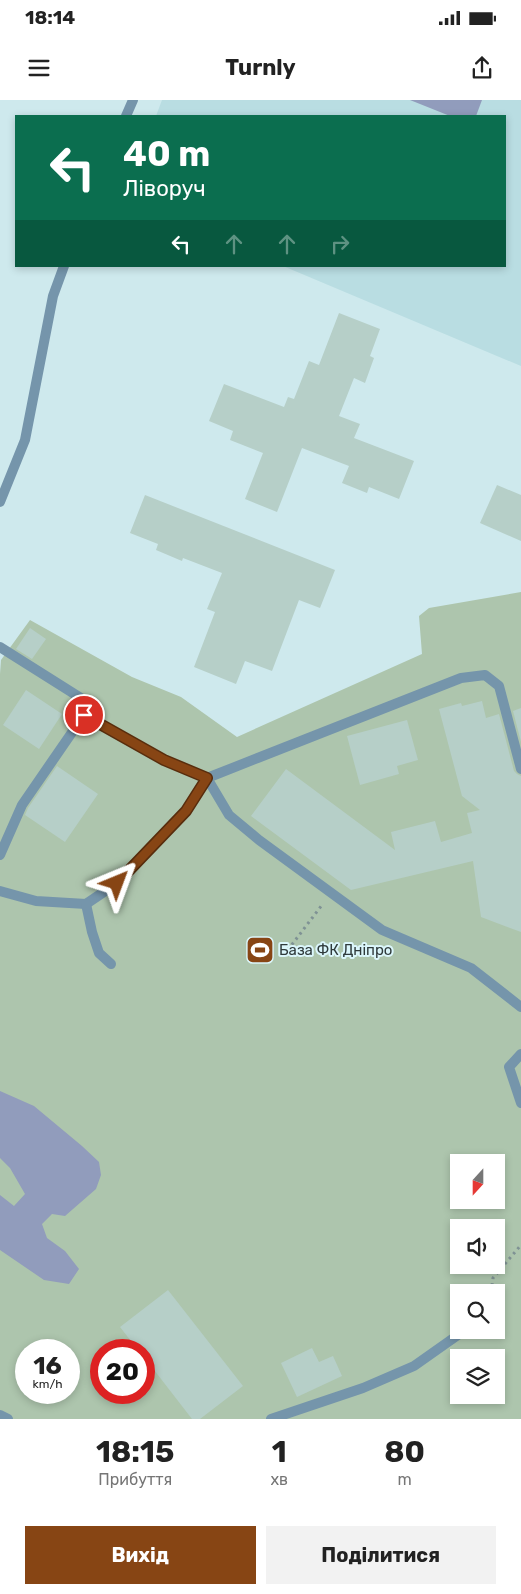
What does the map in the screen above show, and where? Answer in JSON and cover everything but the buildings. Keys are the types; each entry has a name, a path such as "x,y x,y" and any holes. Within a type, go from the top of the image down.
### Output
{"street":[{"path":"126,115 133,100"},
{"path":"0,502 25,440 53,296 64,267"},
{"path":"0,647 84,700 84,715 22,805 0,855"},
{"path":"0,891 36,901 86,904 117,883 186,811 207,778 461,678 485,675 499,686 521,769"},
{"path":"84,715 164,760 207,778 229,815 259,840 382,930 471,968 521,1007"},
{"path":"86,904 92,932 99,952 111,964"},
{"path":"521,1054 509,1067 521,1103"},
{"path":"271,1419 363,1388 414,1366 452,1339"},
{"path":"0,1415 8,1419"}],"path":[{"path":"284,955 332,893"},
{"path":"492,1284 493,1278 521,1245"}],"shaded area":[{"path":"162,100 521,100 521,366 285,267 506,267 506,115 156,115"},
{"path":"410,100 482,100 476,115 448,115"},
{"path":"0,1091 34,1106 99,1162 101,1175 96,1189 65,1216 52,1214 42,1224 47,1238 65,1251 79,1269 69,1284 44,1280 0,1250 0,1195 14,1206 25,1194 10,1168 0,1158"}],"green space":[{"name":"База ФК Дніпро","path":"521,592 521,1419 0,1419 1,660 30,620 132,677 181,697 237,737 422,654 419,616 429,608"}],"place":[{"name":"База ФК Дніпро","path":"260,950"}],"route":[{"path":"84,715 164,760 207,778 186,811 117,883"}]}
